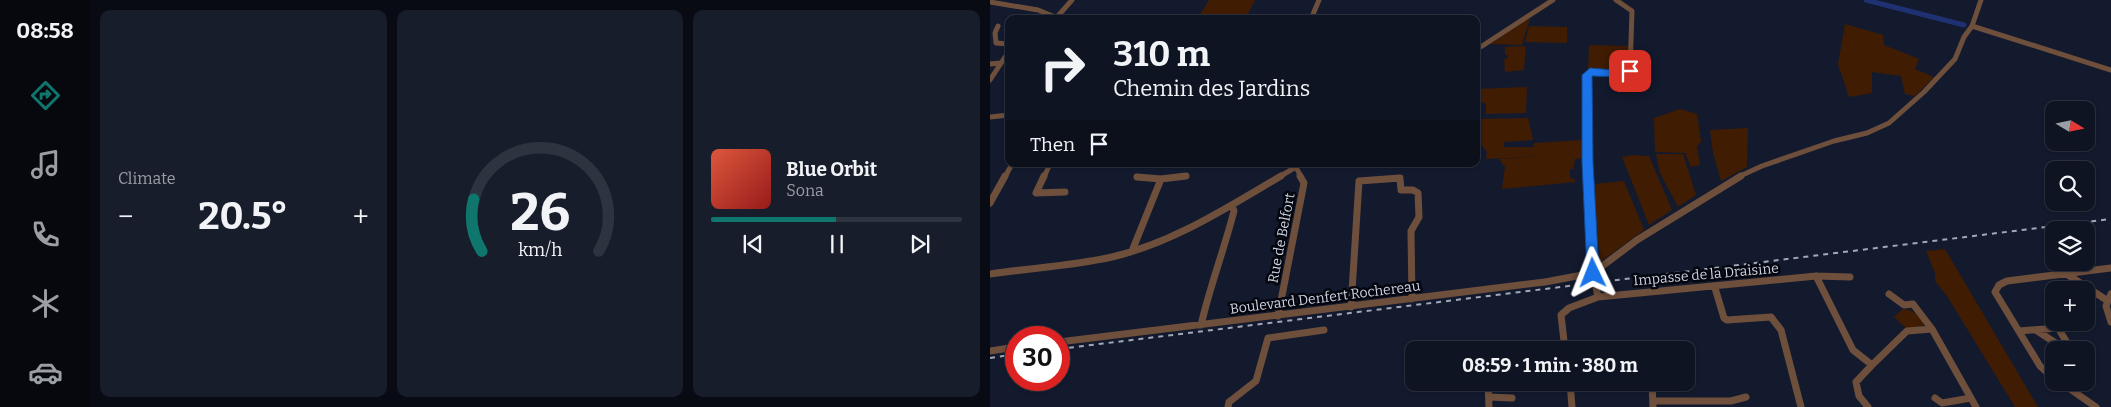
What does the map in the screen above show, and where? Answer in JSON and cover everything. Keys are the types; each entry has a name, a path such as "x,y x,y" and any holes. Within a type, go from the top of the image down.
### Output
{"street":[{"path":"1060,15 1072,0"},
{"path":"1312,15 1319,0"},
{"path":"1480,47 1553,0"},
{"path":"1598,297 1593,273 1587,162 1587,75 1590,71 1627,74 1630,71 1632,11 1616,0"},
{"path":"1593,273 1637,240 1736,178 1762,166 1834,141 1867,133 1889,123 1944,72 1955,59 1964,37 1972,26 1980,0"},
{"path":"990,2 1038,10 1050,15"},
{"path":"998,26 995,33 996,42 1005,43"},
{"path":"1972,26 2111,70"},
{"path":"990,80 1005,58"},
{"path":"990,64 1002,63"},
{"path":"990,117 1005,115"},
{"path":"990,203 1010,167"},
{"path":"1049,167 1036,193 1065,192"},
{"path":"990,274 1111,257 1132,251 1176,234 1232,206 1295,167"},
{"name":"Rue de Belfort","path":"1278,316 1304,183 1299,167"},
{"path":"1137,177 1161,179 1186,176"},
{"path":"1351,307 1360,181 1400,178 1401,190 1413,190 1418,193 1419,217 1411,232 1412,299"},
{"path":"1132,251 1161,179"},
{"path":"1200,325 1211,283 1218,271 1234,211 1232,206"},
{"path":"2045,371 2040,366 1996,292 1999,285 2007,281 2068,275 2111,268"},
{"name":"Boulevard Denfert Rochereau","path":"1070,341 1545,282 1593,273"},
{"path":"2068,275 2110,298 2106,306 2111,322"},
{"path":"1816,276 1853,350 1872,366"},
{"name":"Impasse de la Draisine","path":"1564,341 1561,315 1567,307 1592,301 1598,297 1715,288 1816,276 1850,277"},
{"path":"1715,288 1724,318 1727,320 1771,318 1776,322 1781,330 1801,407"},
{"path":"1890,294 1904,305 1912,304 1932,329 1976,407"},
{"path":"1868,407 1860,399 1856,391 1856,382 1907,331 1932,329"},
{"path":"1228,407 1229,402 1256,380 1268,338 1324,330"},
{"path":"2019,332 2036,330"},
{"path":"990,351 1005,349"},
{"path":"1489,391 1489,407"},
{"path":"1571,391 1572,407"},
{"path":"1652,391 1653,404 1731,401 1746,397"},
{"path":"2073,391 2096,407"},
{"path":"1489,396 1512,398"},
{"path":"1935,398 1942,403 1971,398"}],"shaded area":[{"path":"1209,0 1255,0 1247,15 1200,15"},
{"path":"1530,18 1522,45 1490,44"},
{"path":"1845,24 1883,35 1884,45 1919,59 1915,69 1934,77 1915,96 1905,94 1901,76 1872,72 1872,93 1849,97 1838,64"},
{"path":"1529,26 1567,27 1567,43 1525,42"},
{"path":"1589,45 1629,46 1628,71 1624,73 1588,69"},
{"path":"1526,46 1524,70 1505,72 1504,59 1507,59 1508,55 1505,55 1505,47"},
{"path":"1527,87 1526,113 1486,114 1486,104 1480,102 1480,89"},
{"path":"1680,109 1697,114 1701,141 1697,147 1700,165 1691,167 1685,153 1655,152 1654,118"},
{"path":"1528,118 1533,140 1504,142 1504,147 1534,147 1534,143 1584,140 1586,158 1575,159 1573,169 1570,169 1570,177 1575,182 1502,189 1505,167 1499,159 1543,156 1486,159 1487,152 1480,143 1480,119"},
{"path":"1748,128 1747,167 1721,181 1713,153 1710,130"},
{"path":"1656,154 1683,154 1696,195 1678,207 1660,173"},
{"path":"1632,155 1649,156 1672,210 1649,225 1622,157"},
{"path":"1624,181 1644,230 1600,262 1593,184"},
{"path":"1945,249 2038,407 2015,407 1947,296 1935,281 1935,273 1926,251"},
{"path":"1903,309 1916,314 1925,325 1907,329 1894,317"}],"waterway":[{"path":"1866,0 1964,25"}],"railway":[{"path":"1070,348 2111,219"},
{"path":"990,358 1005,356"}],"route":[{"path":"1593,273 1587,162 1587,75 1590,71 1627,74 1630,71"}]}
